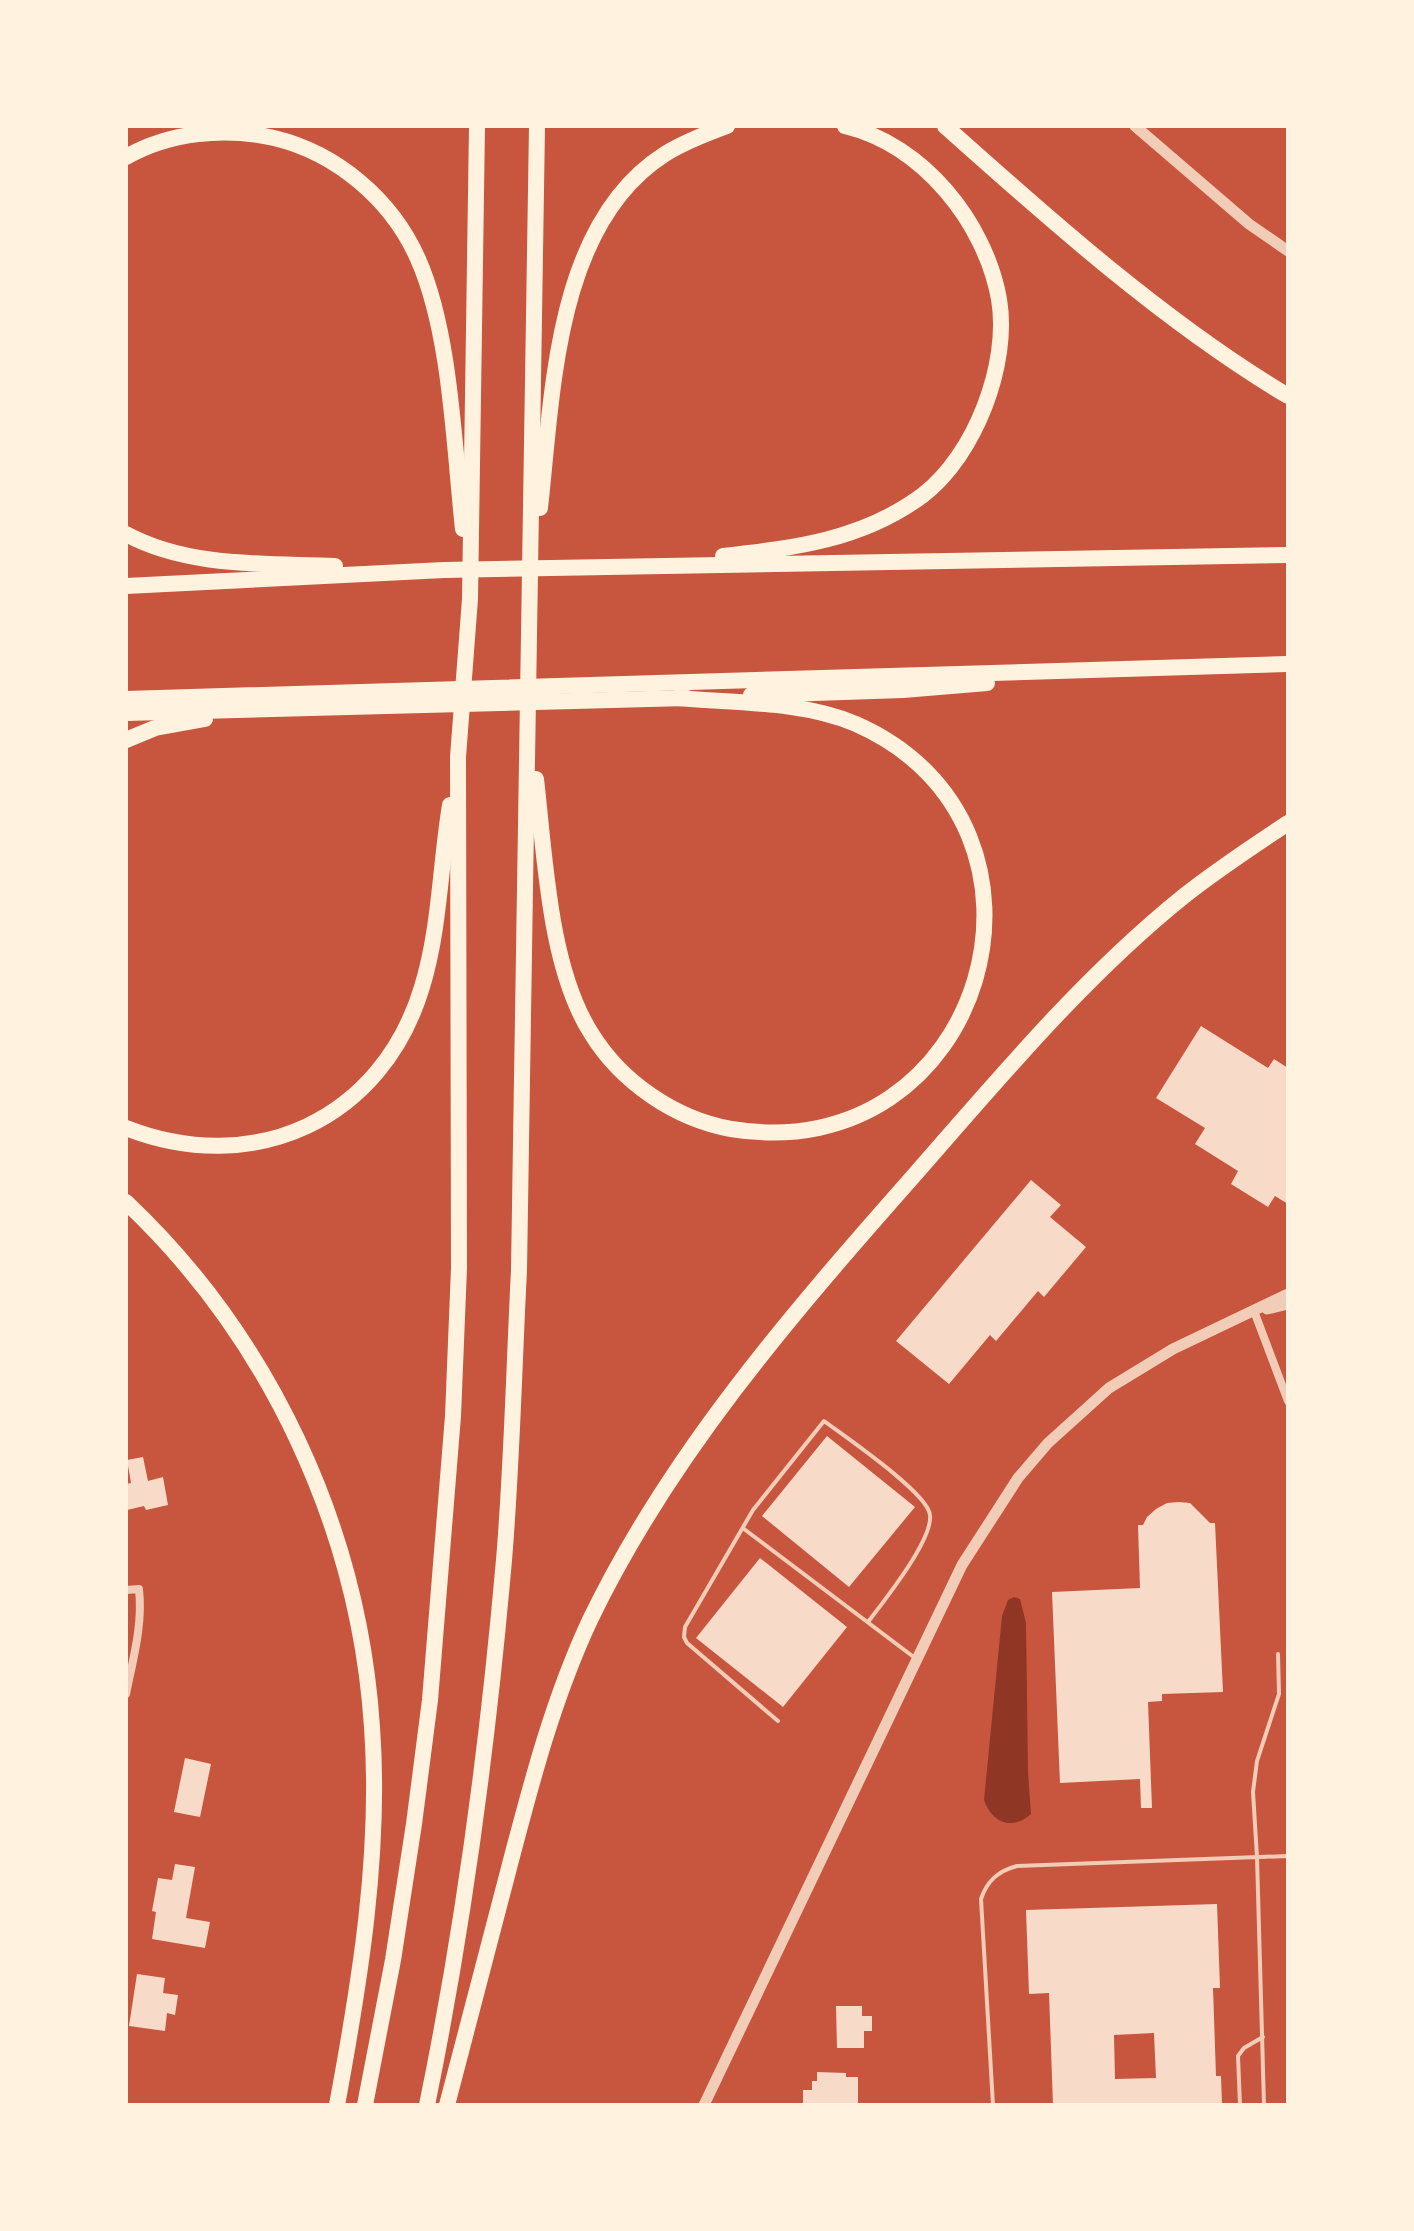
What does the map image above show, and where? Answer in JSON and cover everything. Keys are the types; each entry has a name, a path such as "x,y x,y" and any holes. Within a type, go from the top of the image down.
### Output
{"highway":[{"path":"365,2105 393,1960 418,1793 444,1554 453,1416 459,1268 458,757 470,599 477,126"},
{"path":"427,2105 452,1972 473,1832 504,1557 519,1270 537,126"},
{"path":"530,597 561,338 573,290 589,247 610,210 639,175 663,155 727,126"},
{"path":"628,567 788,549 832,540 866,528 896,514 926,493 952,465 975,429 991,390 999,329 999,300 978,239 941,183 888,144 845,126"},
{"path":"945,126 1131,283 1248,373 1288,396"},
{"path":"126,157 143,148 178,138 220,132 258,135 293,143 327,159 358,180 398,222 418,259 443,350 470,599"},
{"path":"126,534 147,546 221,562 444,570"},
{"path":"126,586 444,570 1288,555"},
{"path":"126,699 587,692 1288,664"},
{"path":"677,698 903,690 1140,669"},
{"path":"529,712 552,914 563,965 590,1033 632,1081 688,1117 716,1126 785,1134 847,1120 876,1106 907,1085 933,1059 956,1028 971,996 981,963 985,924 982,887 974,852 960,819 939,789 917,763 887,740 819,712 587,692"},
{"path":"126,740 155,728 191,721 404,697"},
{"path":"126,713 309,707"},
{"path":"126,1128 158,1141 201,1147 238,1146 278,1138 311,1125 373,1077 409,1023 432,952 441,863 458,757"},
{"path":"447,2105 530,1786 558,1698 589,1623 624,1554 669,1481 726,1401 800,1309 898,1193 1068,1004 1184,896 1288,823"},
{"path":"126,1202 180,1258 220,1307 256,1363 286,1416 310,1468 334,1529 351,1597 364,1659 372,1727 373,1811 363,1954 337,2105"}],"street":[{"path":"1135,126 1249,224 1288,251"},
{"path":"704,2105 962,1565 1018,1478 1048,1443 1109,1388 1211,1329 1288,1294"},
{"path":"1254,1311 1288,1304"},
{"path":"1254,1311 1288,1401"},
{"path":"126,1590 139,1589 141,1623 126,1694"}],"lane":[{"path":"778,1721 687,1643 685,1627 753,1510 824,1421 920,1495 930,1515 929,1525 904,1574 868,1622"},
{"path":"744,1529 917,1659"},
{"path":"1264,2105 1254,1776 1279,1694 1278,1654"},
{"path":"993,2105 981,1899 985,1886 993,1877 1017,1866 1288,1856"},
{"path":"1240,2105 1238,2056 1244,2048 1263,2037"}],"shaded area":[{"path":"1014,1597 1020,1599 1026,1623 1031,1814 1010,1823 997,1819 984,1800 1002,1616 1008,1600"}],"building":[{"path":"1201,1026 1268,1068 1274,1059 1288,1068 1288,1204 1275,1196 1268,1207 1231,1184 1238,1171 1195,1144 1205,1128 1156,1098"},
{"path":"1031,1180 1061,1205 1050,1217 1086,1247 1044,1297 1038,1291 996,1341 990,1335 949,1384 896,1341"},
{"path":"827,1436 915,1507 849,1587 762,1516"},
{"path":"143,1457 148,1481 163,1477 168,1505 127,1510 126,1484 131,1483 127,1460"},
{"path":"1167,1503 1190,1503 1210,1523 1215,1523 1223,1692 1162,1694 1162,1701 1148,1702 1152,1808 1141,1808 1140,1779 1060,1783 1052,1592 1140,1588 1138,1525 1143,1525 1156,1509"},
{"path":"760,1558 847,1627 783,1707 696,1638"},
{"path":"185,1758 211,1764 200,1817 174,1812"},
{"path":"175,1864 195,1867 186,1918 210,1922 205,1948 152,1939 156,1912 152,1911 158,1878 172,1880"},
{"path":"1217,1904 1220,1988 1213,1988 1216,2076 1221,2076 1222,2105 1053,2105 1049,1993 1029,1994 1026,1910","holes":["1154,2033 1156,2078 1115,2079 1114,2035"]},
{"path":"137,1974 165,1978 163,1993 178,1995 175,2015 167,2013 165,2031 129,2026"},
{"path":"836,2006 862,2006 862,2016 872,2016 872,2031 864,2031 864,2048 837,2048"},
{"path":"817,2072 846,2073 846,2077 858,2077 858,2103 803,2105 803,2090 812,2090 812,2081 817,2081"}]}
